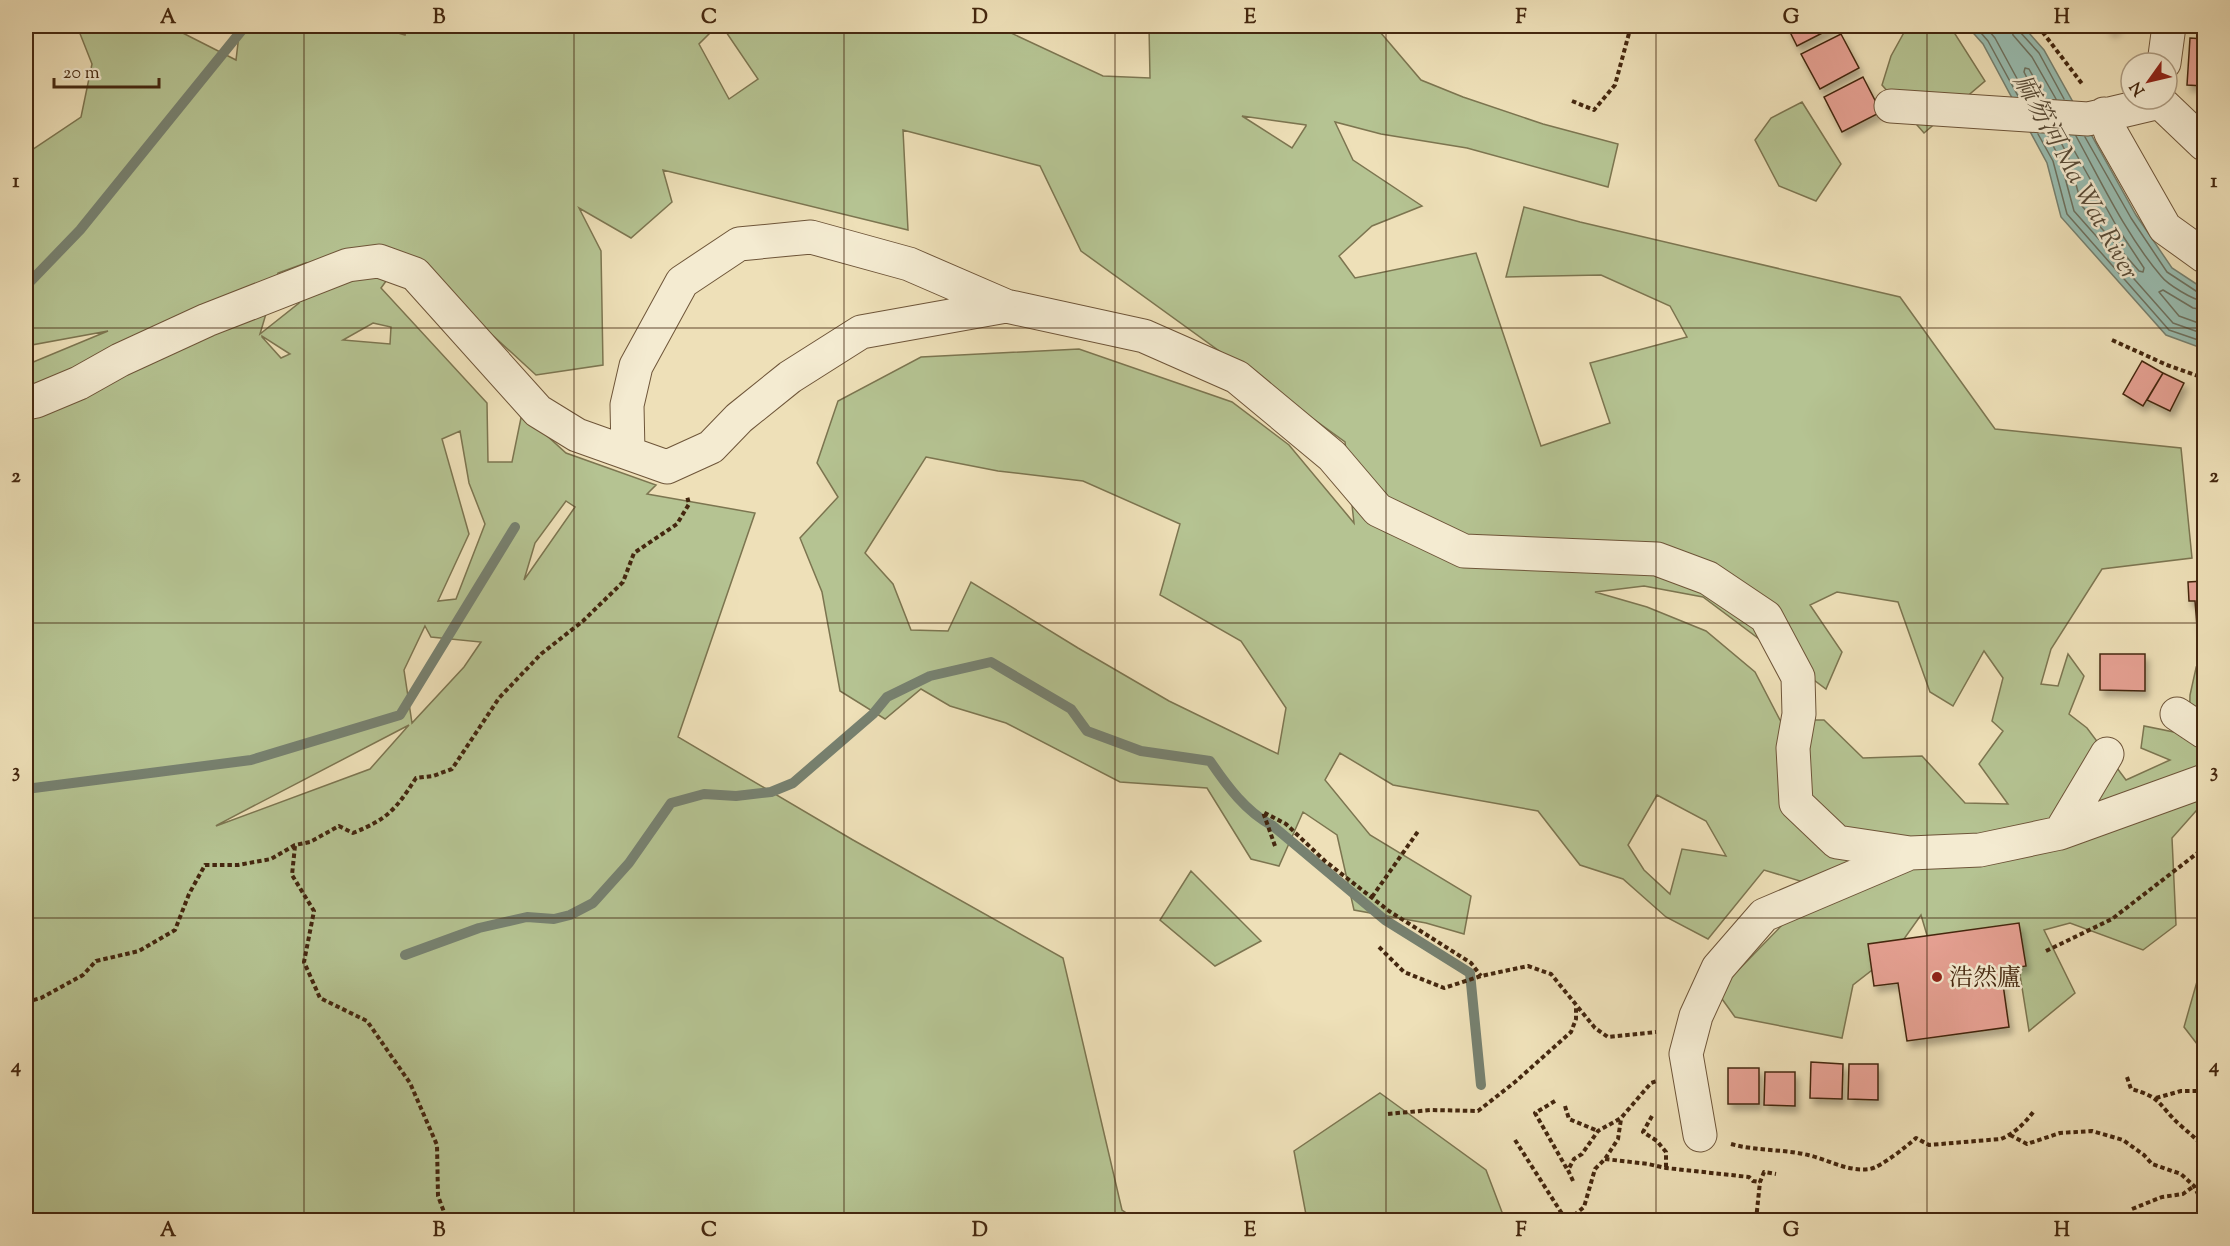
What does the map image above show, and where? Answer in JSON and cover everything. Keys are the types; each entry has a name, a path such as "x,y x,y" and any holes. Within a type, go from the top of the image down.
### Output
{"street":[{"path":"2166,51 2169,26"},
{"path":"1891,106 2006,114 2096,116 2119,110"},
{"path":"2171,111 2205,144"},
{"path":"2096,116 2111,133 2165,228 2205,256"},
{"path":"628,452 627,405 636,366 682,282 739,244 811,237 909,264 1006,306 1144,336 1237,377 1332,456 1378,510 1464,551 1657,559 1708,578 1766,617 1798,677 1799,714 1793,748 1796,803 1837,842 1910,853 1980,850 2060,833 2205,781"},
{"path":"26,403 79,383 120,360 218,316 348,265 379,261 415,274 537,411 578,435 667,467 711,447 739,418 790,377 861,332 1006,306"},
{"path":"2177,714 2205,732"},
{"path":"2060,833 2107,754"},
{"path":"1700,1135 1686,1054 1696,1016 1718,968 1764,915 1910,853"}],"path":[{"path":"1572,101 1594,110 1615,85 1631,26"},
{"path":"2038,26 2096,116"},
{"path":"2112,340 2167,365 2205,378"},
{"path":"2205,437 2201,438 2205,474"},
{"path":"26,1002 41,998 83,975 96,961 139,951 175,930 189,894 206,866 238,866 271,860 295,845 310,842 339,826 353,833 379,822 400,804 416,778 432,776 452,769 499,698 541,654 583,621 622,582 634,553 677,524 689,504 684,483 667,467"},
{"path":"1275,846 1263,812 1286,824 1325,861 1389,911 1471,963 1480,976"},
{"path":"1372,897 1419,830"},
{"path":"295,845 291,875 314,911 304,962 320,998 367,1021 410,1083 437,1145 438,1196 447,1221"},
{"path":"2046,951 2112,919 2205,848"},
{"path":"1379,947 1404,972 1444,988 1480,976 1528,966 1551,974 1595,1028 1608,1037 1693,1029"},
{"path":"1388,1114 1430,1110 1478,1111 1515,1083 1571,1032 1576,1019 1576,1006"},
{"path":"1568,1170 1574,1159 1582,1154 1598,1131 1621,1118 1651,1083 1689,1071"},
{"path":"2127,1077 2131,1089 2156,1099 2178,1124 2196,1137 2205,1148"},
{"path":"2156,1099 2181,1091 2205,1091"},
{"path":"1555,1101 1535,1113 1573,1181"},
{"path":"1565,1106 1569,1119 1598,1131"},
{"path":"1700,1135 1748,1148 1809,1155 1851,1169 1873,1169 1916,1138 1929,1145 2001,1139 2010,1135 2034,1111"},
{"path":"1652,1116 1643,1132 1657,1141 1666,1152 1666,1168"},
{"path":"1515,1140 1567,1221 1584,1208 1595,1169 1605,1159 1618,1139 1621,1118"},
{"path":"2010,1135 2027,1144 2060,1133 2092,1131 2123,1140 2144,1155 2152,1164 2181,1174 2194,1186 2205,1206"},
{"path":"1605,1159 1749,1177 1753,1181 1760,1182"},
{"path":"1756,1221 1760,1182 1764,1172 1776,1174"},
{"path":"2132,1209 2162,1197 2184,1194 2194,1186"}],"green space":[{"path":"77,26 169,26 236,60 240,26 374,26 405,35 407,26 717,26 699,44 729,99 758,79 722,26 996,26 1103,76 1150,78 1149,26 1375,26 1421,80 1543,124 1618,144 1608,187 1467,148 1381,134 1335,122 1353,160 1422,206 1372,226 1339,256 1355,278 1476,253 1541,446 1610,423 1590,363 1687,337 1670,306 1601,275 1506,277 1524,207 1900,297 1995,429 2181,448 2192,558 2102,569 2051,649 2041,684 2058,686 2068,654 2084,676 2069,714 2087,728 2126,780 2170,760 2141,748 2144,726 2189,735 2190,695 2196,668 2204,681 2204,802 2172,838 2176,925 2143,950 2070,923 2044,930 2075,993 2029,1031 2016,950 1937,969 1921,915 1894,953 1853,985 1842,1038 1735,1017 1717,992 1788,919 1849,896 1764,870 1708,939 1666,917 1623,879 1580,865 1538,811 1393,785 1340,753 1325,780 1370,835 1471,896 1464,934 1426,923 1354,910 1337,835 1303,812 1279,866 1251,859 1207,788 1120,782 1006,723 950,706 921,689 885,719 840,691 822,592 800,538 838,497 817,463 838,401 921,357 1079,349 1232,402 1289,445 1354,523 1345,442 1081,251 1040,166 903,130 908,230 663,170 672,202 631,238 579,208 601,251 603,365 536,375 405,255 381,288 487,403 488,462 512,462 522,413 566,453 656,485 647,494 755,513 678,737 853,840 1063,958 1122,1210 1137,1220 26,1220 26,365 108,331 26,346 26,154 81,117 92,64","holes":["1242,116 1306,125 1292,148","306,263 299,303 260,334 278,273","373,323 391,327 390,344 343,340","262,336 290,354 281,358","460,431 469,483 485,524 456,599 438,601 469,534 442,439","926,457 998,471 1083,481 1180,524 1160,595 1241,641 1286,708 1278,754 1169,701 971,582 948,631 911,630 893,584 865,553","566,501 575,507 524,580 535,543","1644,586 1703,597 1826,689 1842,652 1810,605 1837,592 1898,602 1930,692 1953,706 1984,651 2003,678 1992,721 2003,731 1979,764 2008,804 1965,803 1922,756 1863,758 1824,720 1780,720 1755,672 1706,631 1647,607 1595,592","425,626 431,637 481,642 464,667 412,723 404,670","409,725 370,769 217,825","1657,795 1706,821 1726,856 1682,849 1670,894 1644,870 1628,845"]},
{"path":"1916,26 1950,26 1985,81 1924,133 1882,85 1891,56 1906,29"},
{"path":"1802,102 1841,164 1816,201 1779,186 1755,140 1771,118"},
{"path":"1191,871 1261,941 1215,966 1160,920"},
{"path":"2204,966 2204,1053 2184,1027 2200,971"},
{"path":"1380,1093 1486,1170 1505,1220 1307,1220 1294,1151"}],"water":[{"name":"麻笏河 Ma Wat River","path":"1967,26 2023,26 2044,50 2136,215 2172,268 2204,289 2204,349 2166,335 2061,217 2047,163 1983,44"}],"building":[{"path":"1787,26 1836,26 1797,46"},
{"path":"2106,26 2119,26 2111,31"},
{"path":"1841,34 1859,68 1820,89 1801,54"},
{"path":"2190,38 2204,39 2204,86 2187,85"},
{"path":"1863,77 1881,112 1842,132 1824,97"},
{"path":"2142,361 2163,373 2143,406 2123,394"},
{"path":"2163,373 2184,383 2170,411 2147,400"},
{"path":"2204,581 2204,626 2197,626 2195,601 2189,601 2188,582"},
{"path":"2100,654 2145,654 2145,691 2100,690"},
{"name":"浩然廬","path":"2019,923 2026,966 2001,970 2009,1027 1907,1041 1898,983 1874,986 1868,944"},
{"path":"1811,1062 1843,1064 1842,1099 1810,1098"},
{"path":"1849,1064 1878,1064 1878,1100 1848,1099"},
{"path":"1728,1068 1759,1068 1759,1104 1728,1104"},
{"path":"1765,1072 1795,1072 1795,1106 1764,1105"}],"waterway":[{"path":"26,286 80,230 242,30"},
{"path":"26,789 251,760 400,715 515,527"},
{"path":"405,955 479,928 527,917 554,919 570,915 593,903 629,863 671,803 704,794 736,796 771,792 793,783 873,714 887,697 930,676 991,662 1071,709 1087,731 1141,751 1210,761 1230,789 1246,806 1385,920 1470,973 1481,1085"}],"place":[{"name":"浩然廬","path":"1937,977"}]}
